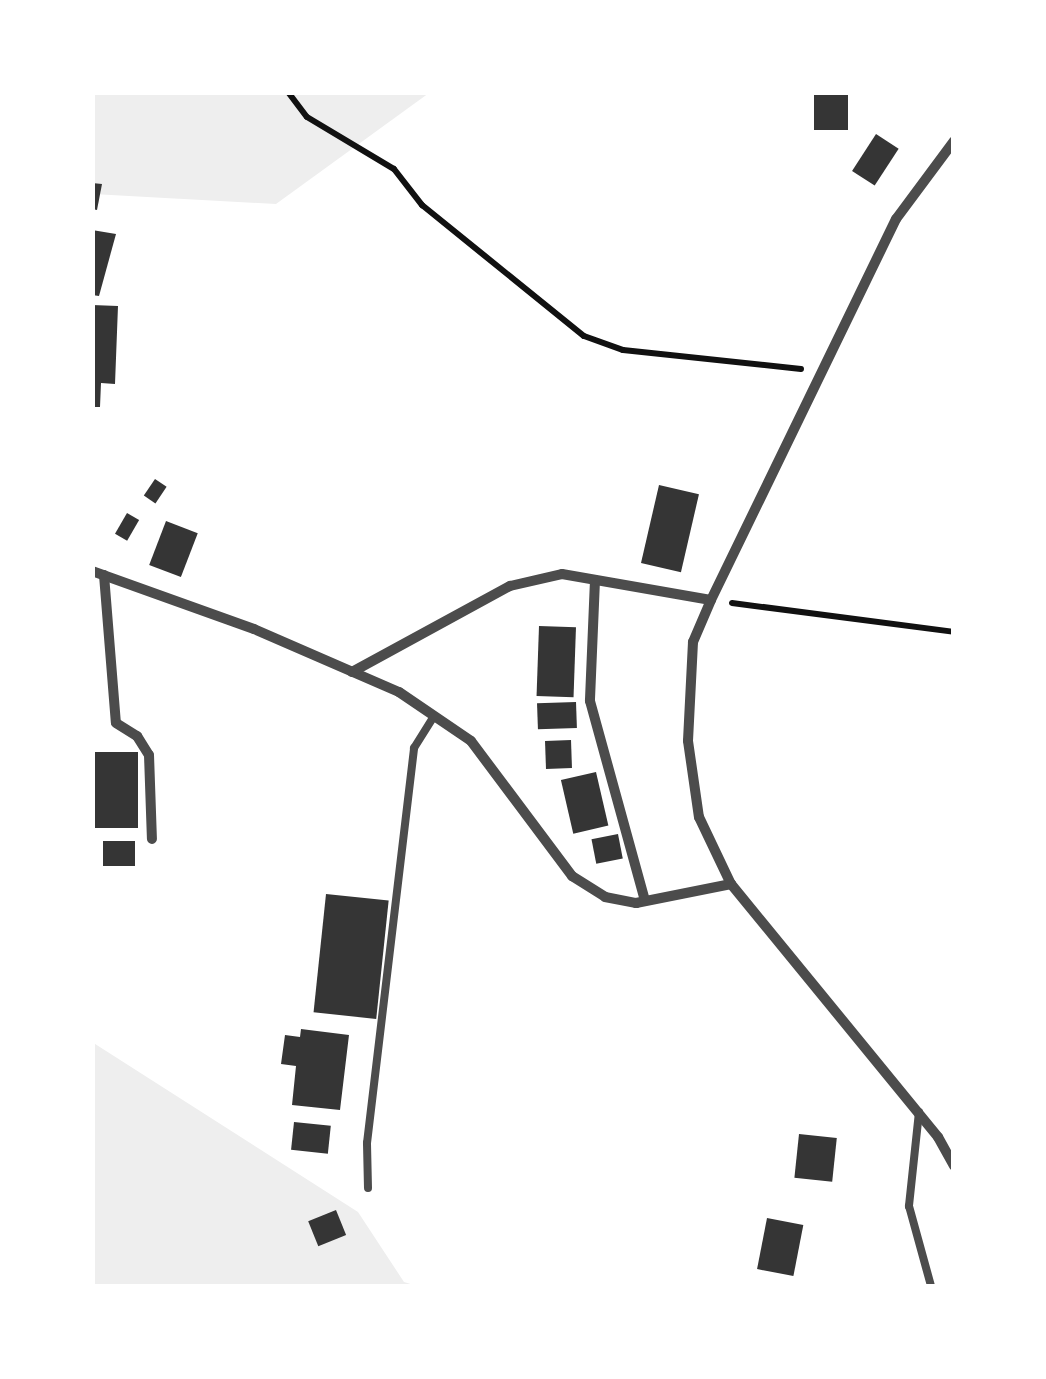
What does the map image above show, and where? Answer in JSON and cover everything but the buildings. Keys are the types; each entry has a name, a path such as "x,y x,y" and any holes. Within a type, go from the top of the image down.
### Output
{"street":[{"path":"954,141 896,219 711,600 693,642 688,741 699,817 731,884 918,1112 954,1166"},
{"path":"92,570 352,672 434,716 471,741 572,876 605,897 645,902 731,884"},
{"path":"352,672 510,586 562,574 711,600"},
{"path":"104,575 116,724 138,736 149,755 152,839"},
{"path":"595,580 590,701 645,902"}],"lane":[{"path":"368,1188 367,1143 414,748 434,716"},
{"path":"918,1112 909,1206 930,1286"}],"path":[{"path":"288,92 307,118 394,169 422,206 584,336 623,350 822,372"},
{"path":"711,600 954,632"}],"shaded area":[{"path":"92,93 429,93 276,204 93,194"},
{"path":"92,1042 358,1212 404,1282 417,1286 93,1286"}]}
